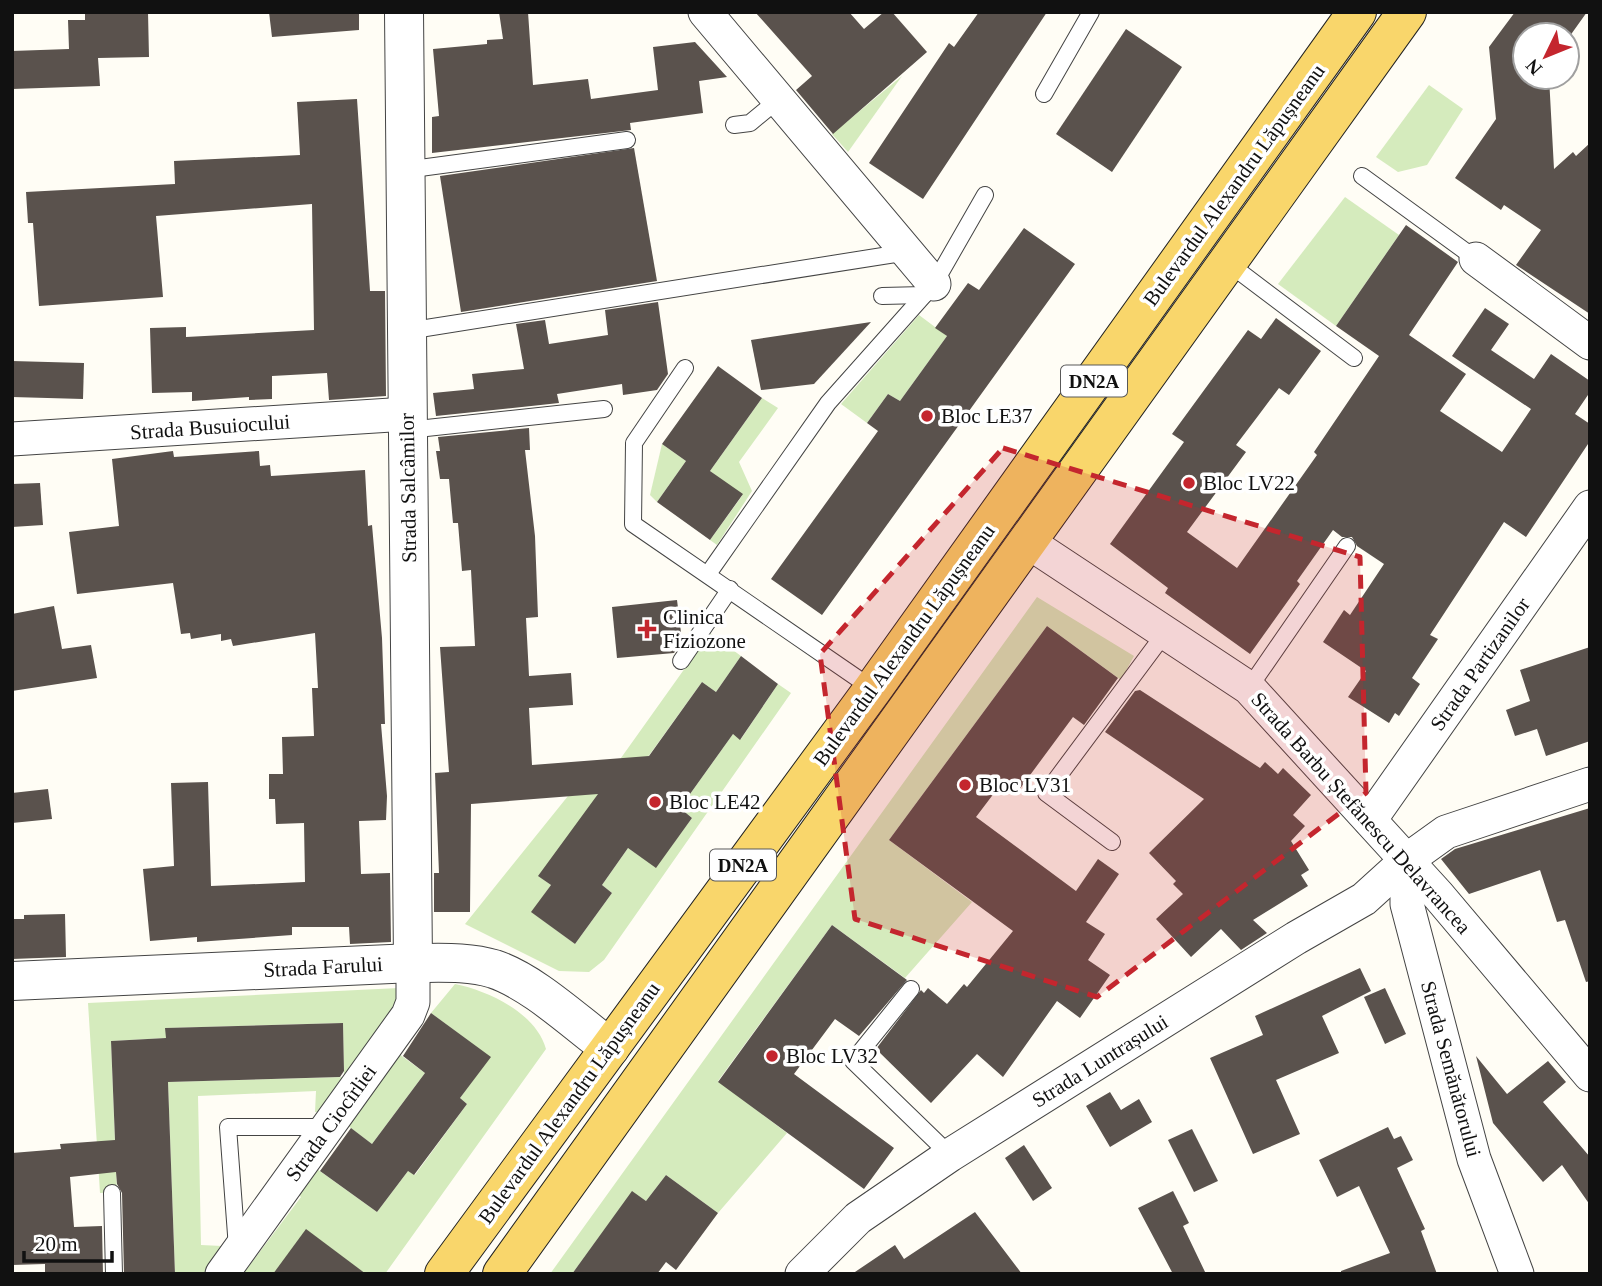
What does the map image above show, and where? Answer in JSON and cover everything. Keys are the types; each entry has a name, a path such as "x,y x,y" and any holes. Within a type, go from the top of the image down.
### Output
{"main road":[{"name":"Bulevardul Alexandru Lăpușneanu","path":"444,1274 873,689 1357,12"},
{"name":"Bulevardul Alexandru Lăpușneanu","path":"502,1274 1407,12"}],"street":[{"name":"Strada Salcâmilor","path":"404,12 413,963"},
{"path":"705,12 908,252 929,289"},
{"path":"1476,259 1590,343"},
{"name":"Strada Busuiocului","path":"12,439 407,422"},
{"name":"Strada Partizanilor","path":"1370,820 1590,507"},
{"name":"Strada Barbu Ștefănescu Delavrancea","path":"1027,542 1249,688 1407,860 1590,1075"},
{"name":"Strada Luntrașului","path":"802,1274 858,1217 950,1155 1296,938 1364,899 1407,860 1446,832 1590,785"},
{"name":"Strada Semănătorului","path":"1407,860 1408,904 1474,1158 1517,1274"},
{"name":"Strada Farului","path":"12,981 413,963 471,964 495,970 523,984 610,1048"},
{"name":"Strada Ciocîrliei","path":"230,1263 408,1015 413,1002 413,963"}],"lane":[{"path":"1044,94 1091,12"},
{"path":"734,125 750,123 779,99"},
{"path":"405,170 627,140"},
{"path":"1362,176 1476,259"},
{"path":"708,574 828,403 929,289 985,195"},
{"path":"407,331 908,252"},
{"path":"1228,262 1354,358"},
{"path":"882,296 929,289"},
{"path":"685,368 634,443 633,524 873,689"},
{"path":"407,422 604,409"},
{"path":"1249,688 1347,546"},
{"path":"681,661 730,589"},
{"path":"1112,842 1046,793 1165,633"},
{"path":"911,989 853,1061 950,1155"},
{"path":"230,1263 228,1127 328,1127"},
{"path":"112,1192 114,1274"}],"highlighted area":[{"path":"1003,448 1360,557 1366,793 1097,997 855,919 820,654"}],"green space":[{"path":"902,76 848,152 832,134"},
{"path":"1429,85 1463,109 1427,165 1398,172 1376,157"},
{"path":"1345,197 1399,235 1336,326 1278,284"},
{"path":"919,315 947,336 900,401 888,394 867,423 841,404"},
{"path":"762,398 778,408 739,462 752,491 717,545 710,540 742,496 710,471"},
{"path":"662,444 686,461 657,502 650,495"},
{"path":"1037,597 1134,656 1121,680 1047,626 889,840 972,902 905,978 832,925 718,1081 787,1133 718,1213 666,1175 646,1201 632,1192 572,1274 550,1274"},
{"path":"710,633 741,656 716,692 702,682 619,797 539,876 551,885 532,912 575,944 612,893 602,885 628,848 656,867 692,818 680,808 733,734 741,739 778,684 791,693 604,960 589,972 559,971 465,924 568,796 596,793"},
{"path":"455,984 496,998 522,1014 541,1036 546,1049 385,1274 243,1274 301,1197 294,1191 395,1051 425,1073 372,1144 348,1126 317,1169 377,1212 408,1171 415,1175 467,1104 460,1098 490,1057 431,1013"},
{"path":"399,988 399,1011 327,1112 315,1112 316,1091 198,1096 201,1245 222,1246 208,1274 175,1274 168,1082 344,1077 343,1023 166,1028 166,1038 111,1041 117,1192 100,1193 88,1003"}],"building":[{"path":"85,12 148,12 149,57 98,58 100,86 12,89 12,51 69,49 68,20 85,20"},
{"path":"269,12 359,12 359,30 272,37"},
{"path":"499,12 528,12 533,85 588,79 591,99 658,90 653,47 695,42 727,77 699,81 703,113 630,123 631,130 432,153 432,117 439,116 433,49 487,44 487,40 503,39"},
{"path":"755,12 849,12 864,29 884,12 892,12 927,52 833,134 796,90 812,76"},
{"path":"979,12 1047,12 923,199 869,163 949,43 954,47"},
{"path":"1515,12 1587,12 1581,21 1511,21 1511,91 1550,91 1554,169 1573,152 1576,156 1590,143 1590,314 1516,265 1541,230 1504,205 1501,210 1455,178 1496,119 1489,47"},
{"path":"1126,29 1182,67 1112,172 1056,134"},
{"path":"357,99 370,291 385,291 386,396 329,400 327,373 272,376 272,399 249,400 249,397 192,401 192,392 152,393 150,328 186,327 186,337 314,330 312,204 156,216 163,297 39,306 33,223 28,223 26,192 175,184 174,161 300,155 297,102"},
{"path":"634,148 657,281 461,312 440,176"},
{"path":"1406,225 1458,262 1409,335 1466,374 1440,411 1502,452 1531,409 1452,356 1485,308 1509,324 1491,350 1534,379 1551,354 1590,381 1590,392 1575,414 1590,424 1590,441 1526,537 1504,522 1430,635 1438,639 1412,678 1420,684 1399,716 1395,713 1389,723 1348,697 1366,671 1323,642 1344,610 1350,615 1384,564 1357,546 1352,537 1342,537 1333,530 1297,581 1300,584 1250,654 1165,593 1168,588 1110,544 1184,442 1172,434 1248,330 1261,339 1276,318 1321,351 1289,395 1279,388 1236,445 1246,452 1187,532 1237,568 1317,455 1314,452 1379,356 1336,326"},
{"name":"Bloc LE37","path":"1024,228 1075,264 822,615 771,579 878,431 867,423 888,394 900,401 947,336 935,328 968,283 979,290"},
{"path":"658,302 668,374 657,390 623,395 622,384 557,394 559,403 436,416 433,393 474,389 472,374 524,369 516,324 545,320 549,344 608,335 605,310"},
{"path":"871,322 814,384 761,390 751,340"},
{"path":"12,361 84,363 83,399 12,397"},
{"path":"718,366 762,398 710,471 743,494 710,540 657,502 686,461 662,444"},
{"path":"529,428 530,450 525,450 535,536 538,617 526,618 529,676 571,673 573,705 529,708 532,765 649,756 702,682 716,692 741,656 778,684 740,740 733,734 680,808 692,818 656,868 628,848 602,885 612,893 575,944 531,912 551,885 538,876 598,794 471,804 470,912 434,912 434,873 439,873 435,773 449,772 440,647 475,646 471,570 462,571 458,523 453,523 449,479 440,479 436,451 440,451 438,437"},
{"path":"173,451 174,457 259,451 260,466 270,465 271,476 365,470 368,526 372,525 382,638 385,724 381,724 387,796 386,820 359,821 361,874 390,873 391,942 350,944 349,927 292,927 292,935 197,942 197,937 150,941 143,869 174,866 171,783 208,782 211,886 305,882 304,823 276,824 275,799 269,799 269,774 283,774 282,737 314,736 312,688 318,688 315,633 233,646 231,639 221,641 221,634 191,639 190,633 181,634 173,583 77,594 69,532 119,526 112,459"},
{"path":"40,483 43,525 12,527 12,484"},
{"path":"677,600 682,641 674,653 617,658 612,607"},
{"path":"54,606 62,649 91,645 97,678 12,691 12,614"},
{"path":"1047,626 1118,678 1084,725 1073,717 1019,790 1004,780 976,817 1076,891 1098,859 1119,874 1086,922 1105,934 1088,960 1110,975 1080,1018 1057,1001 1003,1077 977,1054 931,1103 876,1049 921,990 924,993 928,988 947,1004 964,984 967,987 1013,931 889,840"},
{"path":"1590,647 1590,741 1546,756 1537,729 1515,736 1506,710 1530,701 1520,670"},
{"path":"1140,690 1260,768 1265,762 1278,774 1283,768 1311,795 1293,815 1305,826 1291,841 1309,870 1301,875 1308,886 1253,920 1267,933 1241,950 1221,929 1191,957 1156,919 1183,894 1173,884 1176,881 1149,853 1204,799 1105,732 1135,691"},
{"path":"48,789 52,819 12,823 12,793"},
{"path":"1590,808 1590,981 1586,982 1565,920 1557,922 1540,870 1469,894 1441,859 1455,849"},
{"path":"65,914 66,957 12,959 12,919 24,919 24,915"},
{"name":"Bloc LV32","path":"832,925 907,980 859,1036 835,1019 794,1074 894,1148 864,1189 718,1082"},
{"path":"1360,968 1371,991 1322,1016 1339,1053 1276,1080 1300,1134 1253,1154 1210,1058 1263,1035 1255,1016"},
{"path":"1385,988 1406,1034 1385,1044 1364,997"},
{"path":"431,1013 491,1057 460,1098 467,1104 414,1175 408,1171 377,1212 320,1171 351,1128 372,1144 425,1073 403,1056"},
{"path":"343,1023 344,1071 340,1077 168,1082 175,1274 124,1274 122,1193 117,1184 116,1172 70,1177 74,1227 102,1226 103,1274 45,1274 45,1264 12,1265 12,1153 61,1149 60,1144 115,1140 111,1041 166,1038 165,1028"},
{"path":"1476,1056 1507,1094 1548,1061 1566,1082 1543,1102 1590,1157 1590,1205 1562,1165 1543,1182 1493,1123"},
{"path":"1110,1092 1121,1110 1139,1099 1152,1122 1110,1147 1086,1106"},
{"path":"1388,1127 1394,1139 1401,1136 1413,1160 1397,1168 1425,1229 1421,1231 1437,1274 1341,1274 1341,1271 1390,1253 1359,1186 1337,1197 1319,1160"},
{"path":"1192,1129 1218,1181 1194,1192 1168,1140"},
{"path":"1024,1145 1052,1188 1033,1201 1005,1158"},
{"path":"666,1175 718,1213 676,1270 666,1262 657,1274 572,1274 632,1191 646,1201"},
{"path":"1173,1191 1189,1223 1183,1226 1206,1274 1173,1274 1138,1208"},
{"path":"975,1212 1022,1274 852,1274 895,1245 904,1259"},
{"path":"306,1229 366,1274 273,1274"}],"place":[{"name":"Bloc LE37","path":"927,416"},
{"name":"Bloc LV22","path":"1189,483"},
{"name":"Clinica Fiziozone","path":"647,629"},
{"name":"Bloc LV31","path":"965,785"},
{"name":"Bloc LE42","path":"655,802"},
{"name":"Bloc LV32","path":"772,1056"}]}
